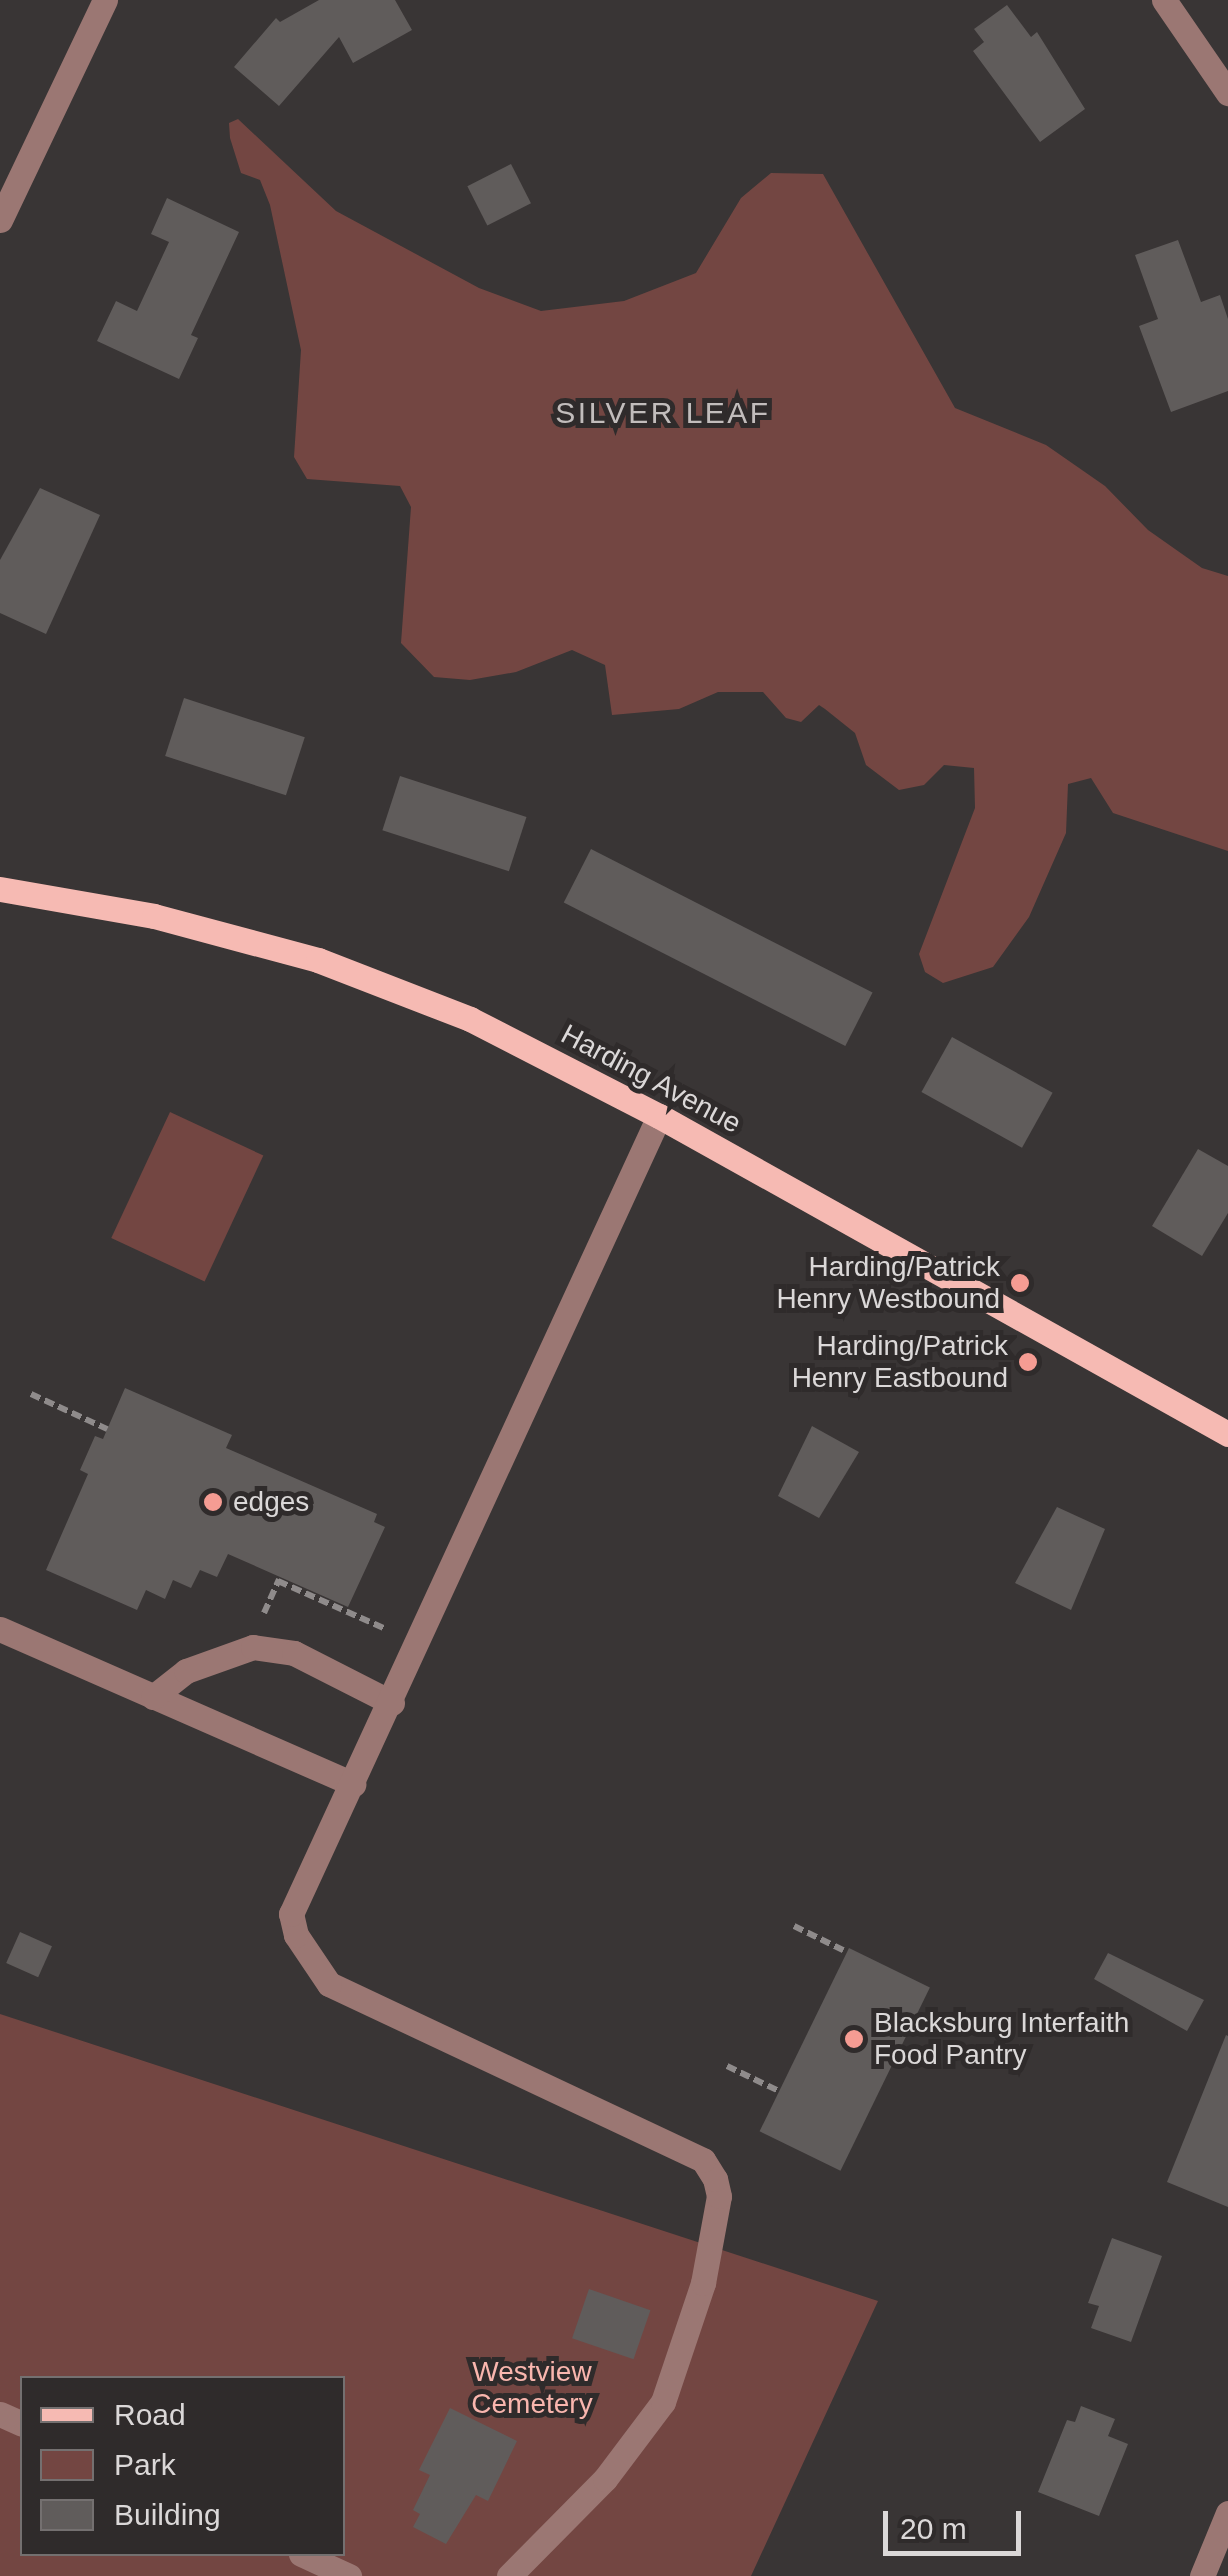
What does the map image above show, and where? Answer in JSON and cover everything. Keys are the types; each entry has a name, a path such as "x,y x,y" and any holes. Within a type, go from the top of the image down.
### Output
{"main road":[{"name":"Harding Avenue","path":"0,889 154,916 318,960 470,1018 659,1116 1227,1430"}],"street":[{"path":"0,220 105,0"},
{"path":"1164,0 1228,93"},
{"path":"509,2576 605,2480 663,2402 703,2282 718,2196 703,2160 329,1984 296,1935 291,1914 392,1703 659,1116"},
{"path":"0,1629 353,1784"},
{"path":"153,1697 186,1670 254,1647 294,1653 392,1703"},
{"path":"1202,2576 1228,2513"},
{"path":"305,2556 349,2576"}],"path":[{"path":"31,1394 107,1429"},
{"path":"262,1618 279,1579 385,1628"},
{"path":"794,1926 843,1950"},
{"path":"727,2066 779,2091"}],"green space":[{"path":"238,119 336,211 479,288 541,311 624,301 696,273 741,198 771,173 823,174 955,408 1046,445 1105,486 1148,530 1202,568 1228,576 1228,851 1113,813 1091,778 1068,784 1066,833 1029,917 993,967 943,983 925,972 919,954 975,808 974,768 944,765 924,785 899,790 866,765 855,733 825,709 819,705 801,722 786,718 763,692 718,692 679,709 612,715 605,665 572,650 516,672 470,680 434,677 401,643 411,507 400,486 307,479 294,457 301,350 270,205 260,180 241,173 230,138 229,123"},
{"path":"170,1112 263,1156 205,1282 111,1238"},
{"name":"Westview Cemetery","path":"0,2014 878,2301 751,2576 0,2576"}],"building":[{"path":"319,0 395,0 412,30 353,63 339,37 279,106 234,67 276,18 280,22"},
{"path":"1007,5 1031,37 1037,32 1085,109 1040,142 973,51 984,42 974,29"},
{"path":"511,164 531,203 487,225 467,186"},
{"path":"167,198 239,232 191,335 198,338 179,379 97,341 116,301 137,311 169,242 151,234"},
{"path":"1178,240 1201,302 1220,295 1228,319 1228,391 1171,412 1139,326 1158,319 1135,255"},
{"path":"40,488 100,515 46,634 0,613 0,560"},
{"path":"184,698 305,737 286,795 165,756"},
{"path":"400,776 526,817 509,871 382,830"},
{"path":"591,849 873,992 845,1046 564,902"},
{"path":"952,1037 1053,1093 1022,1148 921,1092"},
{"path":"1198,1149 1228,1166 1228,1213 1202,1256 1152,1226"},
{"name":"edges","path":"125,1388 232,1435 226,1448 377,1514 374,1522 385,1527 348,1607 228,1554 217,1577 200,1570 191,1588 173,1580 165,1599 146,1590 137,1610 46,1570 88,1474 80,1470 95,1436 103,1439"},
{"path":"812,1426 859,1452 819,1518 778,1496"},
{"path":"1057,1507 1105,1529 1071,1610 1015,1583"},
{"path":"20,1932 52,1946 38,1977 6,1963"},
{"name":"Blacksburg Interfaith Food Pantry","path":"849,1948 930,1987 840,2171 760,2131"},
{"path":"1108,1953 1204,2000 1187,2031 1094,1979"},
{"path":"1228,2036 1228,2207 1167,2182"},
{"path":"1112,2238 1162,2256 1131,2342 1091,2328 1099,2306 1088,2303"},
{"path":"589,2289 650,2310 634,2359 572,2338"},
{"path":"1081,2406 1115,2419 1108,2436 1128,2444 1099,2516 1038,2492 1067,2420 1075,2422"},
{"path":"450,2408 517,2441 488,2501 476,2495 446,2544 413,2527 420,2514 413,2510 430,2475 419,2470"}],"place":[{"name":"Harding/Patrick Henry Westbound","path":"1020,1283"},
{"name":"Harding/Patrick Henry Eastbound","path":"1028,1362"},
{"name":"edges","path":"213,1502"},
{"name":"Blacksburg Interfaith Food Pantry","path":"854,2039"}],"district":[{"name":"SILVER LEAF","path":"663,413"}]}
